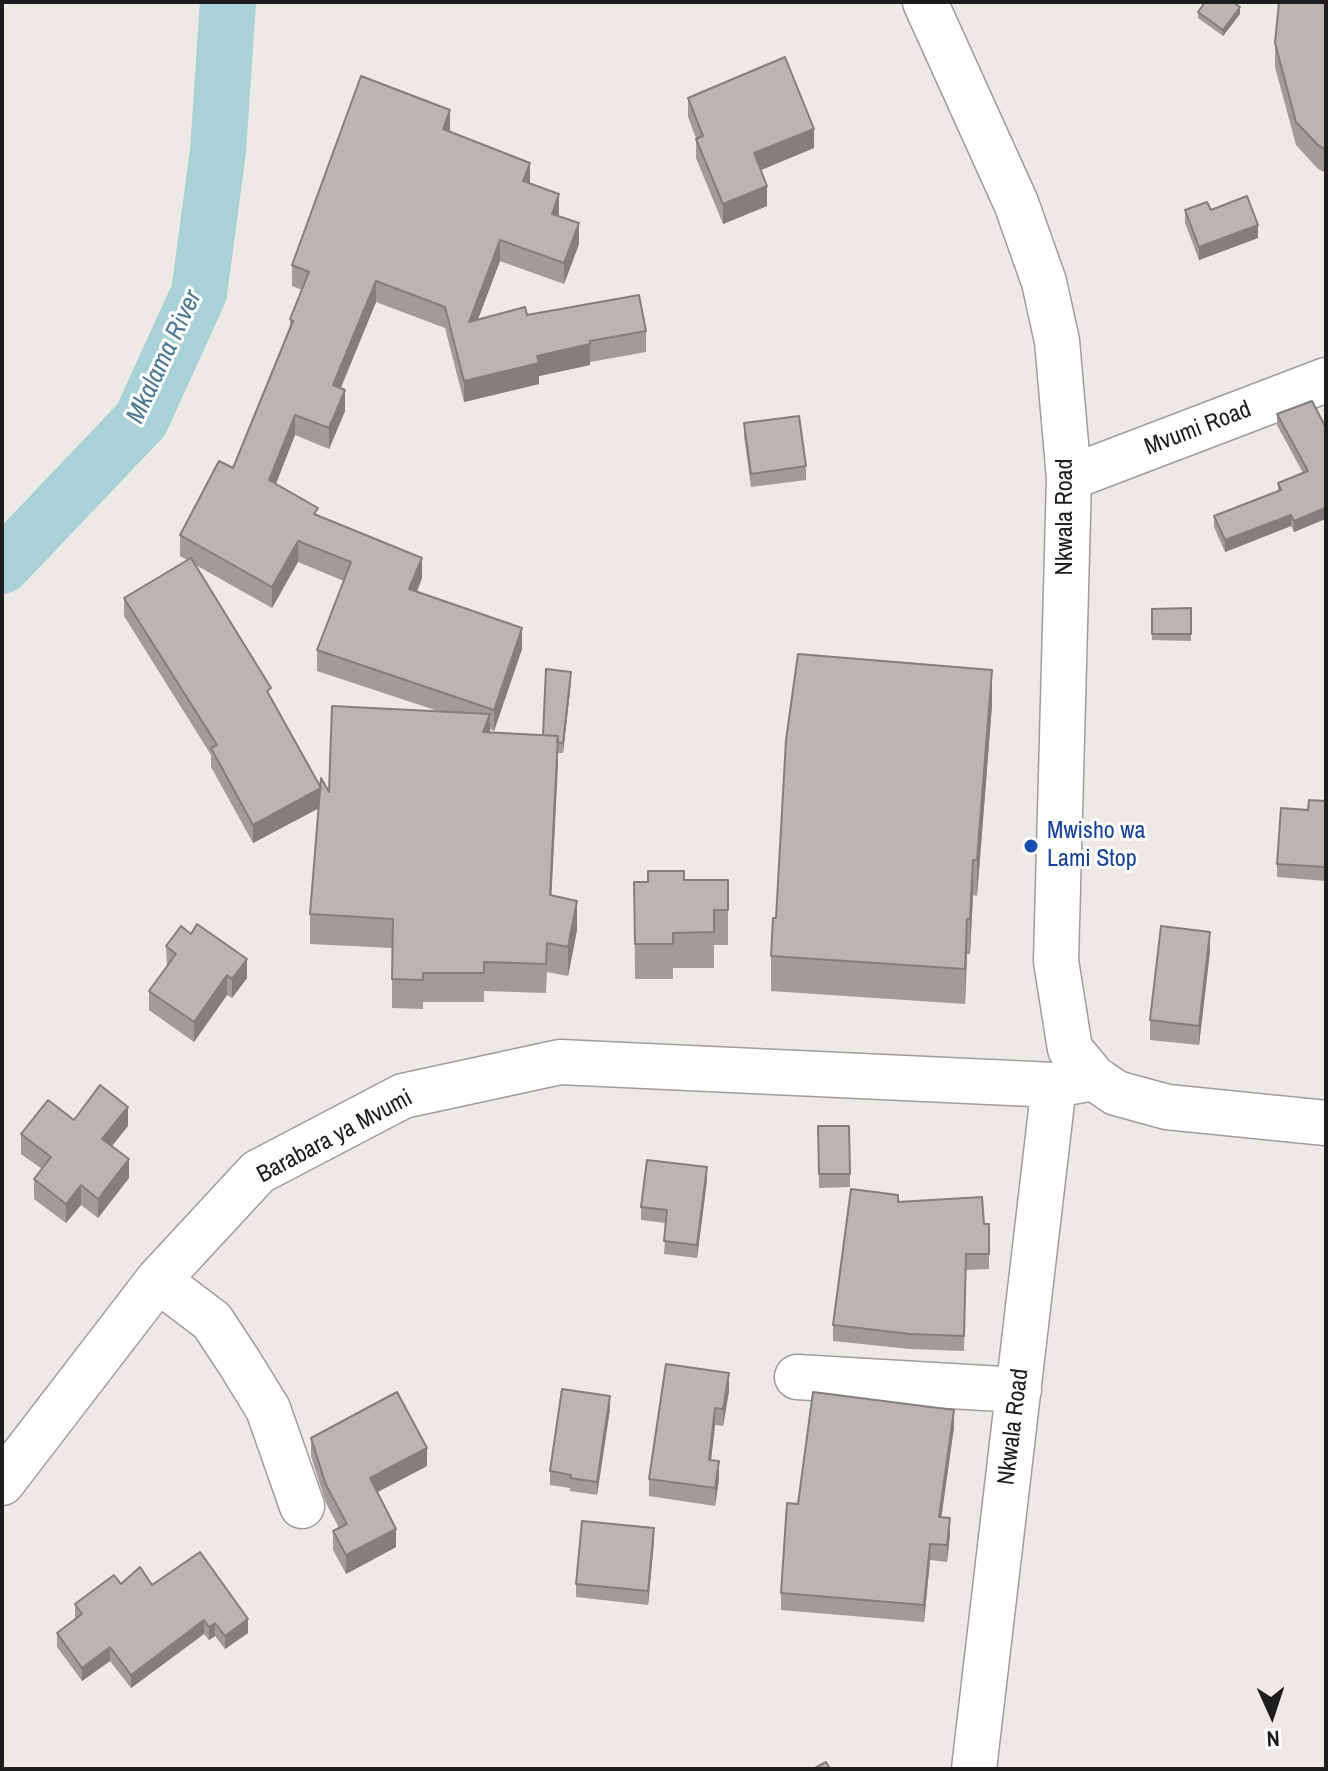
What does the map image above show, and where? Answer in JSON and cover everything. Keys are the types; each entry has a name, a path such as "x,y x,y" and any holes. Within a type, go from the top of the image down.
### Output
{"street":[{"name":"Nkwala Road","path":"925,2 1016,203 1044,282 1057,341 1069,478 1056,961 1074,1073 1019,1390 974,1769"},
{"name":"Mvumi Road","path":"1069,478 1326,380"},
{"name":"Barabara ya Mvumi","path":"2,1483 158,1280 258,1172 403,1096 560,1062 1074,1073"},
{"path":"1074,1073 1116,1093 1167,1107 1326,1123"},
{"path":"158,1280 212,1321 239,1362 268,1409 302,1506"},
{"path":"797,1377 1019,1390"}],"building":[{"path":"1205,2 1233,2 1240,7 1223,30 1198,12"},
{"path":"1279,2 1326,2 1326,150 1296,122 1275,43"},
{"path":"785,57 814,129 754,153 767,186 723,204 696,139 703,136 688,98"},
{"path":"361,76 450,110 443,129 530,163 523,181 559,194 552,214 579,223 564,263 500,240 469,322 525,307 527,315 639,295 646,331 590,341 590,344 537,356 539,363 464,381 445,307 376,281 333,385 345,390 329,428 295,415 269,480 318,508 314,514 422,558 409,589 522,628 494,710 317,650 351,562 298,541 272,587 180,535 219,461 233,468 293,321 290,319 309,272 292,265"},
{"path":"1247,196 1258,225 1199,247 1185,210 1207,202 1211,210"},
{"path":"1312,401 1326,428 1326,510 1294,521 1291,515 1225,540 1214,516 1281,490 1278,483 1308,471 1277,414"},
{"path":"799,416 806,466 751,474 744,423"},
{"path":"191,558 271,688 267,691 321,788 253,825 211,748 217,745 124,598"},
{"path":"1191,608 1191,634 1152,634 1152,609"},
{"path":"798,654 992,670 977,860 973,860 970,919 967,919 965,969 771,956 786,740"},
{"path":"546,669 571,672 563,743 557,742 558,736 543,735"},
{"path":"332,706 490,714 483,732 558,736 550,895 577,901 568,947 547,943 546,964 484,962 484,973 423,973 423,980 392,979 393,919 310,914 321,778 329,792"},
{"path":"1309,800 1326,801 1326,867 1277,864 1281,808 1308,810"},
{"path":"648,871 684,871 684,880 728,880 728,910 714,910 714,932 673,933 673,944 635,944 634,882 648,882"},
{"path":"197,924 247,959 232,979 227,975 194,1022 149,991 176,954 166,946 181,926 191,934"},
{"path":"1161,926 1210,932 1199,1026 1150,1020"},
{"path":"100,1085 128,1107 102,1139 129,1159 98,1199 81,1185 66,1204 34,1179 51,1157 21,1134 48,1100 74,1120"},
{"path":"818,1126 849,1126 850,1174 819,1174"},
{"path":"647,1160 707,1167 697,1245 664,1241 667,1210 641,1207"},
{"path":"851,1189 898,1195 898,1202 982,1197 984,1224 989,1224 989,1254 966,1254 964,1336 910,1334 833,1325"},
{"path":"666,1364 729,1373 723,1409 715,1408 709,1460 719,1461 715,1488 649,1479"},
{"path":"562,1389 610,1396 597,1482 550,1471"},
{"path":"397,1392 427,1448 370,1478 396,1529 346,1555 333,1531 347,1524 326,1485 311,1438"},
{"path":"813,1392 954,1410 939,1517 950,1518 947,1545 930,1544 924,1605 781,1593 787,1503 798,1504"},
{"path":"582,1521 654,1528 648,1591 576,1584"},
{"path":"200,1552 248,1619 225,1636 215,1623 209,1627 204,1620 131,1675 110,1647 82,1668 57,1633 82,1614 75,1604 114,1575 121,1584 140,1567 152,1585"},
{"path":"826,1762 830,1769 813,1769"}],"waterway":[{"name":"Mkalama River","path":"2,566 141,420 199,293 218,151 228,2"}],"place":[{"name":"Mwisho wa Lami Stop","path":"1031,846"}]}
